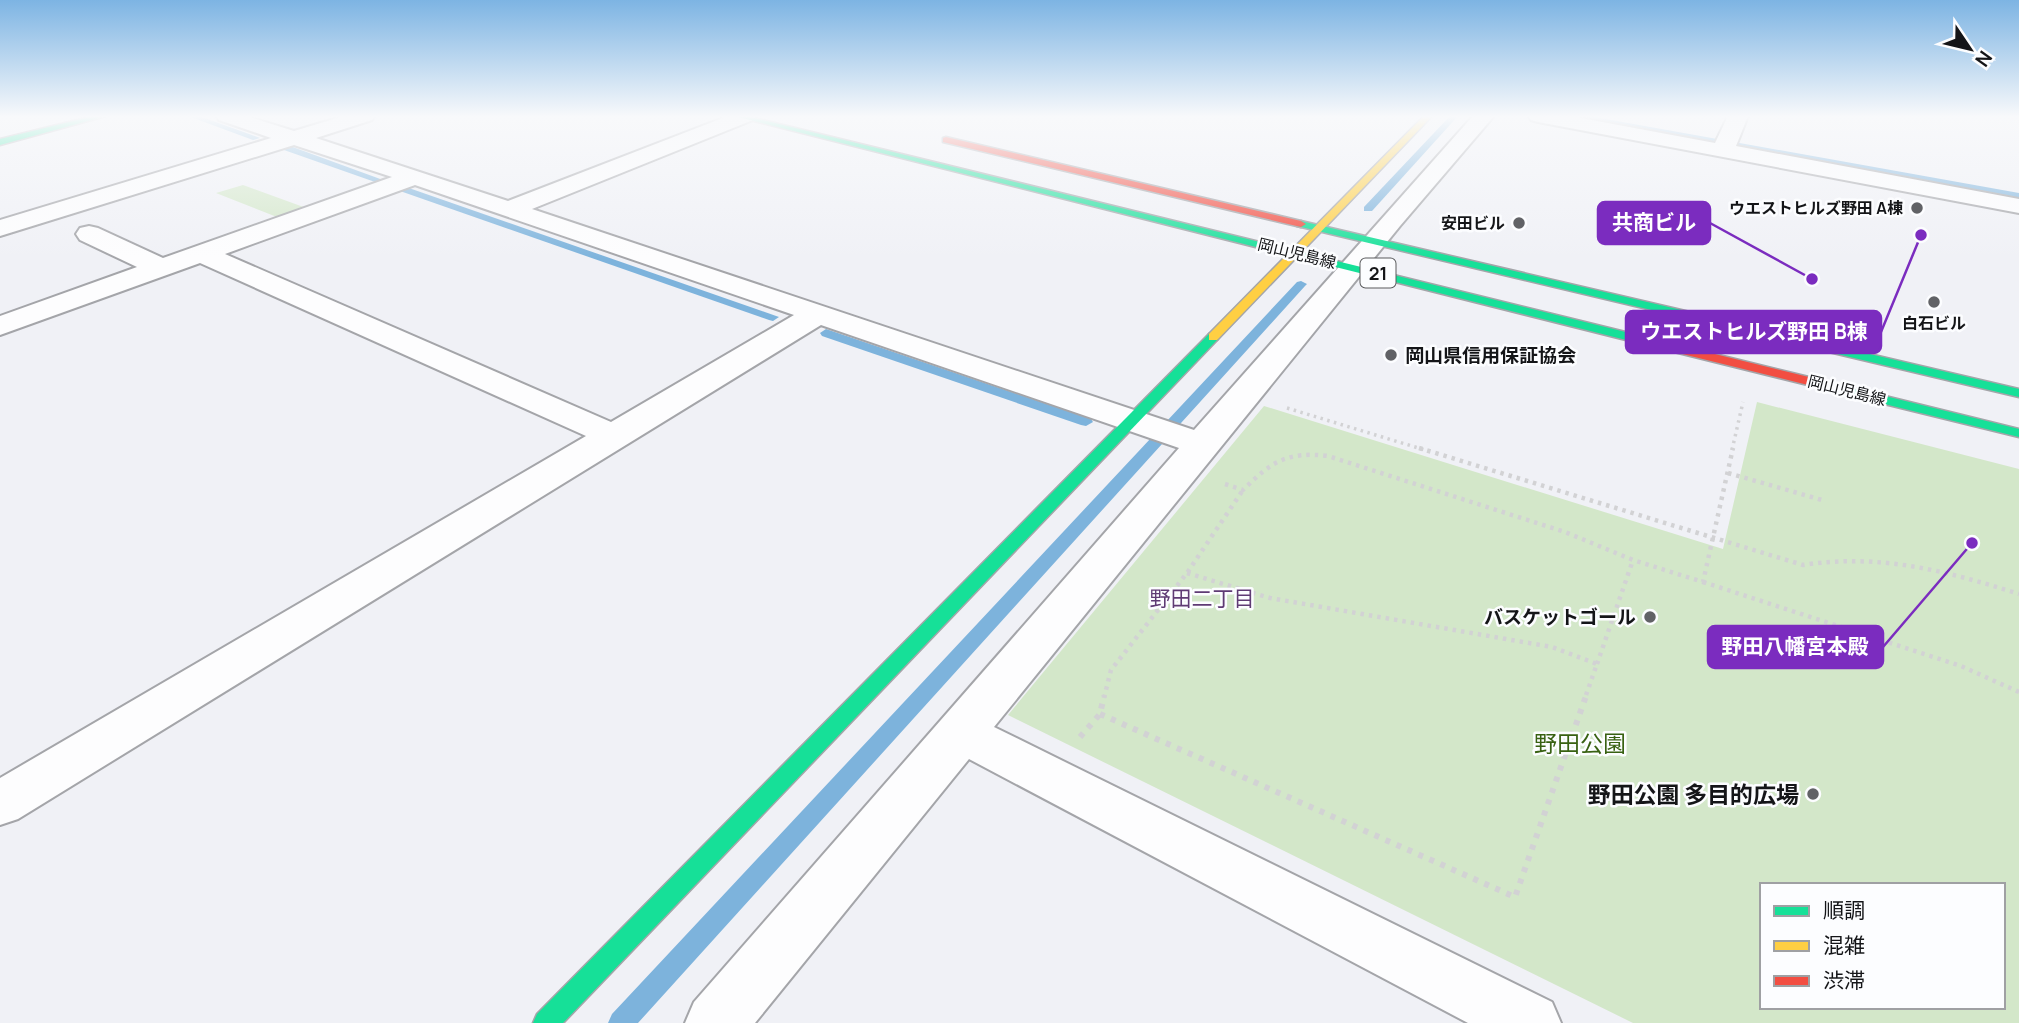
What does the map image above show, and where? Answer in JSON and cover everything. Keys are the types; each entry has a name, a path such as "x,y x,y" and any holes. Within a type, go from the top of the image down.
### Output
{"main road":[{"name":"岡山児島線","path":"934,164 1294,253 1365,253 2019,393"},
{"name":"岡山児島線","path":"1048,164 1318,226 1365,253 2019,433"},
{"path":"546,1023 1140,423 1318,226 1380,164"}],"street":[{"path":"0,228 206,164"},
{"path":"374,164 1140,423 1190,451"},
{"path":"509,209 622,164"},
{"path":"716,1023 960,732 1190,451 1246,395 1443,164"},
{"path":"1839,164 2019,206"},
{"path":"1875,164 2019,189"},
{"path":"0,326 415,177"},
{"path":"89,234 161,268"},
{"path":"201,254 612,435"},
{"path":"0,804 816,315"},
{"path":"960,732 1047,774 1530,1023"}],"path":[{"path":"1703,582 1745,391"},
{"path":"1246,395 1803,565 1828,560 1872,558 1946,571 2019,594"},
{"path":"1190,451 1242,491"},
{"path":"1047,774 1100,714 1111,670 1187,573 1242,491 1261,471 1289,454 1307,452 1328,456 1565,532 1633,560 1961,666 2019,692"},
{"path":"1728,473 1822,500"},
{"path":"1100,714 1515,897 1633,560"},
{"path":"1187,573 1270,598 1552,647 1597,664"}],"green space":[{"path":"243,185 309,209 282,219 216,193"},
{"name":"野田公園","path":"1757,402 2019,469 2019,1023 1633,1023 1008,715 1264,406 1723,549"}],"waterway":[{"path":"332,164 378,180"},
{"path":"1368,209 1410,164"},
{"path":"1841,164 2019,196"},
{"path":"403,189 773,317"},
{"path":"621,1023 1301,284"},
{"path":"826,333 1086,422"}],"traffic: fast":[{"path":"931,164 1658,344"},
{"path":"1301,224 2019,393"},
{"path":"546,1023 1213,337"},
{"path":"1812,382 2019,433"}],"traffic: slow":[{"path":"1213,337 1382,164"}],"traffic: jam":[{"path":"1046,164 1301,224"},
{"path":"1658,344 1812,382"}],"place":[{"name":"ウエストヒルズ野田 A棟","path":"1917,208"},
{"name":"安田ビル","path":"1519,223"},
{"name":"ウエストヒルズ野田 B棟","path":"1921,235"},
{"name":"共商ビル","path":"1812,279"},
{"name":"白石ビル","path":"1934,302"},
{"name":"岡山県信用保証協会","path":"1391,355"},
{"name":"野田八幡宮本殿","path":"1972,543"},
{"name":"バスケットゴール","path":"1650,617"},
{"name":"野田公園 多目的広場","path":"1813,794"}],"district":[{"name":"野田二丁目","path":"1202,598"}]}
